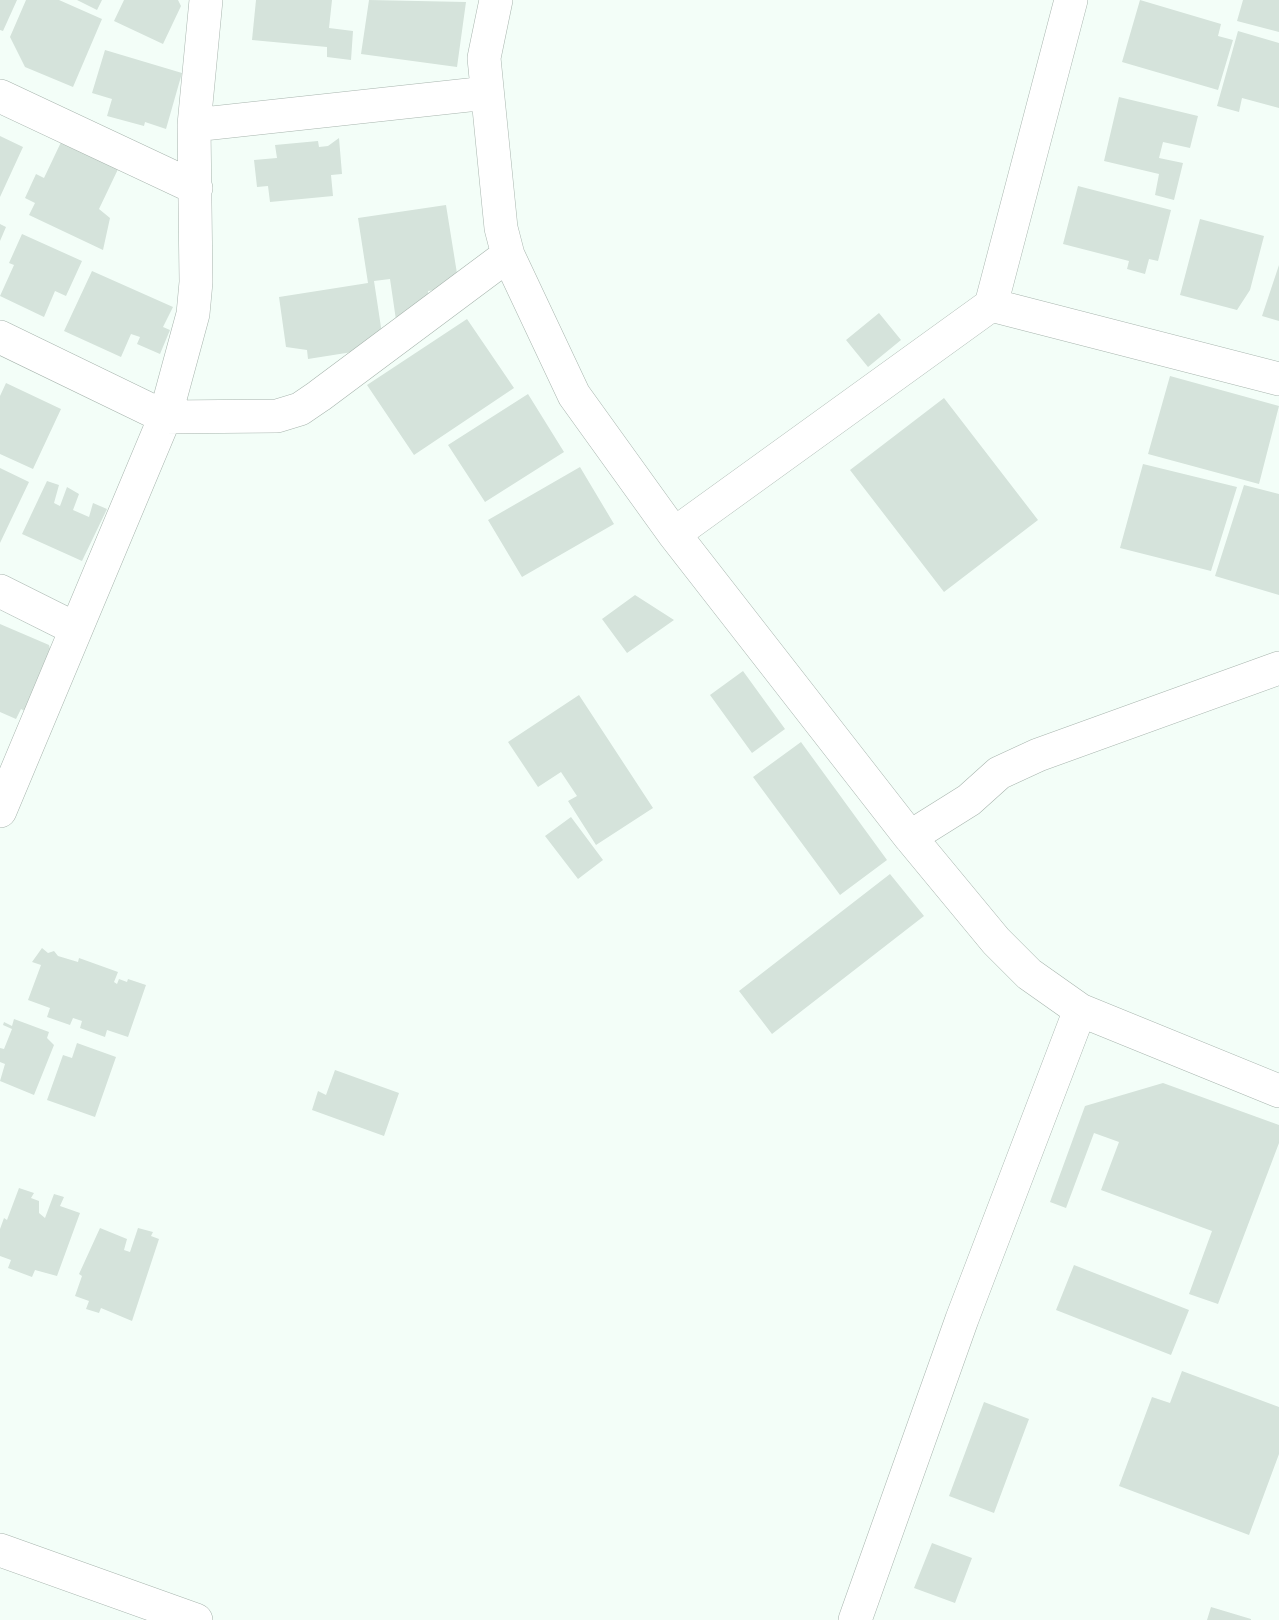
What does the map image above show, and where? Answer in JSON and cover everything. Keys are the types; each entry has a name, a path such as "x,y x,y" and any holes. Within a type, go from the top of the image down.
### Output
{"street":[{"path":"0,811 74,628 165,417 193,314 196,282 194,124 206,0"},
{"path":"496,0 484,58 501,228 508,255 574,395 674,534 910,837 996,941 1029,974 1080,1010 1279,1091"},
{"path":"674,534 991,305 1071,0"},
{"path":"194,124 487,93"},
{"path":"0,96 196,188"},
{"path":"0,337 165,417 277,416 300,409 508,255"},
{"path":"991,305 1279,379"},
{"path":"0,591 74,628"},
{"path":"910,837 969,800 999,773 1038,755 1279,668"},
{"path":"855,1620 962,1319 1080,1010"},
{"path":"0,1550 196,1620"}],"building":[{"path":"0,0 17,0 3,31 0,30"},
{"path":"26,0 59,0 102,19 73,87 25,67 10,37"},
{"path":"77,0 102,0 97,10"},
{"path":"124,0 178,0 181,6 163,44 114,21"},
{"path":"256,0 332,0 329,28 353,31 351,60 327,57 327,47 252,40"},
{"path":"369,0 466,2 457,67 361,54"},
{"path":"1140,0 1221,24 1218,36 1233,40 1218,90 1122,62"},
{"path":"1243,0 1279,0 1279,32 1237,21"},
{"path":"1238,31 1279,43 1279,108 1242,98 1239,112 1217,106"},
{"path":"105,50 182,73 166,129 145,122 144,126 107,116 112,99 92,93"},
{"path":"1119,97 1198,116 1190,148 1163,142 1159,158 1183,163 1174,200 1155,195 1159,174 1104,161"},
{"path":"0,136 23,147 0,197"},
{"path":"63,138 120,165 99,209 110,218 103,250 29,215 35,203 25,198 36,174 44,178"},
{"path":"339,138 342,174 331,175 333,196 270,202 268,186 257,187 254,160 277,158 275,145 318,141 319,147 328,146"},
{"path":"1078,186 1171,210 1158,261 1149,259 1145,274 1127,269 1129,261 1063,244"},
{"path":"446,205 459,286 428,291 430,308 396,320 390,279 374,281 384,347 308,359 307,350 286,347 279,297 368,283 358,218"},
{"path":"1200,219 1264,236 1250,290 1237,310 1180,295"},
{"path":"0,224 6,227 0,241"},
{"path":"22,234 82,261 66,296 55,291 44,317 0,296 14,265 9,263"},
{"path":"1279,265 1279,321 1262,316"},
{"path":"92,271 173,307 163,327 170,330 160,354 137,344 140,337 131,334 121,357 64,331"},
{"path":"879,313 901,340 868,367 846,340"},
{"path":"467,319 514,388 414,455 367,385"},
{"path":"1170,376 1279,406 1259,484 1148,454"},
{"path":"6,383 61,409 33,469 0,454 0,396"},
{"path":"528,394 564,452 485,502 448,445"},
{"path":"944,398 1038,520 944,592 850,470"},
{"path":"1143,464 1237,487 1211,571 1120,548"},
{"path":"580,467 614,524 522,577 488,520"},
{"path":"0,468 29,482 0,543"},
{"path":"47,481 59,485 54,503 60,506 67,487 79,494 73,510 89,517 93,503 107,509 82,561 22,534"},
{"path":"1244,485 1279,494 1279,595 1215,576"},
{"path":"635,595 674,620 627,653 602,619"},
{"path":"0,624 49,645 54,665 32,715 21,709 16,719 0,712"},
{"path":"743,671 785,729 752,753 710,695"},
{"path":"579,695 653,808 596,845 568,801 577,796 561,772 538,787 508,742"},
{"path":"801,742 887,860 840,895 753,777"},
{"path":"571,817 603,860 578,879 545,836"},
{"path":"890,874 924,916 772,1034 739,991"},
{"path":"42,948 48,953 54,951 58,956 78,962 79,958 118,972 114,982 117,984 119,979 127,982 128,979 146,985 128,1037 107,1030 105,1037 80,1028 82,1021 73,1018 70,1025 47,1017 50,1008 28,1000 41,965 32,962"},
{"path":"14,1019 49,1032 47,1038 54,1045 34,1095 0,1081 5,1064 0,1062 0,1048 4,1049 12,1029 3,1025 4,1022 12,1026"},
{"path":"77,1043 116,1057 95,1117 47,1100 63,1055 72,1058"},
{"path":"335,1070 399,1093 384,1136 312,1110 318,1091 326,1095"},
{"path":"1163,1083 1279,1125 1279,1143 1218,1304 1189,1294 1212,1231 1101,1190 1119,1142 1094,1133 1066,1208 1050,1202 1085,1106"},
{"path":"19,1188 34,1193 31,1198 39,1201 39,1213 45,1218 54,1194 64,1197 60,1206 80,1213 57,1276 35,1270 32,1277 8,1268 11,1260 0,1256 0,1229 4,1218 7,1220"},
{"path":"100,1228 127,1239 124,1250 130,1252 138,1228 153,1232 151,1236 159,1239 132,1321 101,1308 99,1313 86,1309 89,1301 75,1296 82,1276 79,1274"},
{"path":"1074,1265 1189,1310 1171,1355 1056,1310"},
{"path":"1182,1371 1279,1407 1279,1454 1249,1535 1119,1486 1152,1397 1170,1403"},
{"path":"984,1402 1029,1419 994,1513 949,1496"},
{"path":"932,1543 972,1558 955,1603 914,1588"},
{"path":"1211,1607 1251,1619 1251,1620 1207,1620"}]}
